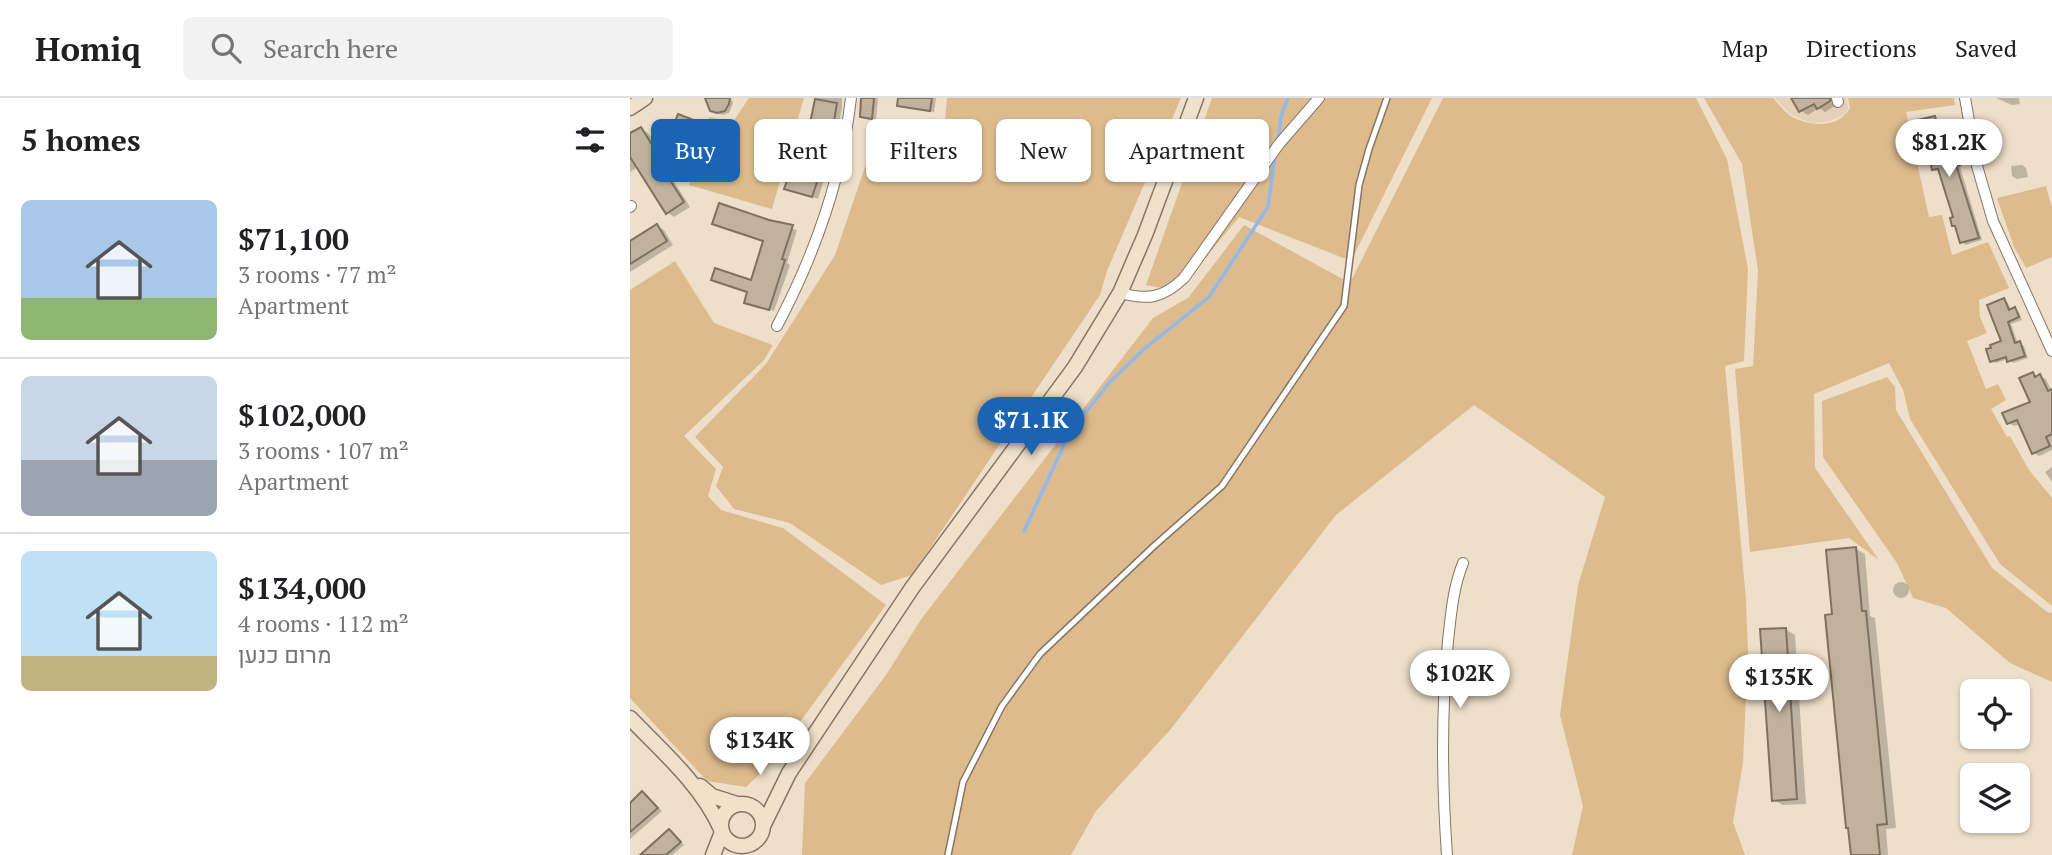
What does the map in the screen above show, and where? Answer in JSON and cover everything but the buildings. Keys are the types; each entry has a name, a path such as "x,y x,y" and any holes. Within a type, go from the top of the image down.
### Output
{"main road":[{"path":"630,108 645,98"},
{"path":"718,855 752,844 761,835 789,773 947,538 1075,367 1120,293 1145,235 1196,98"},
{"path":"630,718 688,777 712,796 759,811 763,827 761,855"},
{"path":"713,855 726,810 771,791 789,773"},
{"path":"688,777 722,830 741,849"}],"street":[{"path":"777,326 797,287 824,213 838,169 851,98"},
{"path":"1120,293 1144,298 1159,296 1172,290 1184,278 1279,144 1319,98"},
{"path":"1965,98 1977,166 1993,221 2052,351"},
{"path":"1447,855 1444,808 1445,674 1455,582 1463,563"}],"lane":[{"path":"948,855 963,782 1002,706 1040,654 1222,486 1344,306 1359,185 1387,98"}],"shaded area":[{"path":"749,98 804,98 798,119 754,119 754,182 780,182 772,209 689,185 690,182 740,182 740,119 735,119"},
{"path":"947,98 1181,98 1172,119 1105,119 1105,182 1145,182 1107,271 1100,295 912,575 881,585 790,523 734,509 716,486 723,467 695,437 766,364 835,255 866,164 866,182 982,182 982,119 945,119"},
{"path":"1212,98 1432,98 1351,261 1239,217 1178,291 1146,285 1182,182 1269,182 1269,119 1205,119"},
{"path":"1443,98 1696,98 1727,159 1748,269 1744,361 1725,366 1746,600 1748,653 1743,763 1733,822 1745,855 1572,855 1583,806 1560,715 1578,585 1605,497 1474,405 1336,515 1170,730 1096,811 1071,855 802,855 805,783 886,675 922,618 1153,318 1188,298 1244,225 1350,283"},
{"path":"1704,98 1773,98 1796,119 1822,124 1831,123 1845,115 1850,108 1848,98 1954,98 1955,105 1906,112 1929,217 1942,215 1952,255 1988,242 2009,288 1979,300 1980,317 1987,333 1967,341 1986,389 1998,384 2006,400 1991,409 2029,470 2052,498 2052,606 2000,564 1910,419 1903,390 1889,363 1814,394 1815,468 1879,560 1849,538 1750,552 1735,369 1753,366 1758,271 1742,164"},
{"path":"1775,98 1846,98 1848,108 1845,114 1831,121 1812,123 1790,114"},
{"path":"2046,186 2052,208 2052,257 2026,268 2014,247 1997,198"},
{"path":"675,261 714,323 773,345 764,360 684,436 716,469 708,496 721,510 783,528 886,605 766,768 746,787 707,781 630,698 630,290"},
{"path":"1887,377 1895,387 1896,410 1992,568 2047,612 2052,613 2052,682 2010,663 1946,608 1913,598 1897,563 1823,457 1822,401"}],"waterway":[{"path":"1278,141 1281,116 1288,98"},
{"path":"1024,531 1070,432 1109,383 1144,349 1209,297 1268,207 1275,156"}]}
